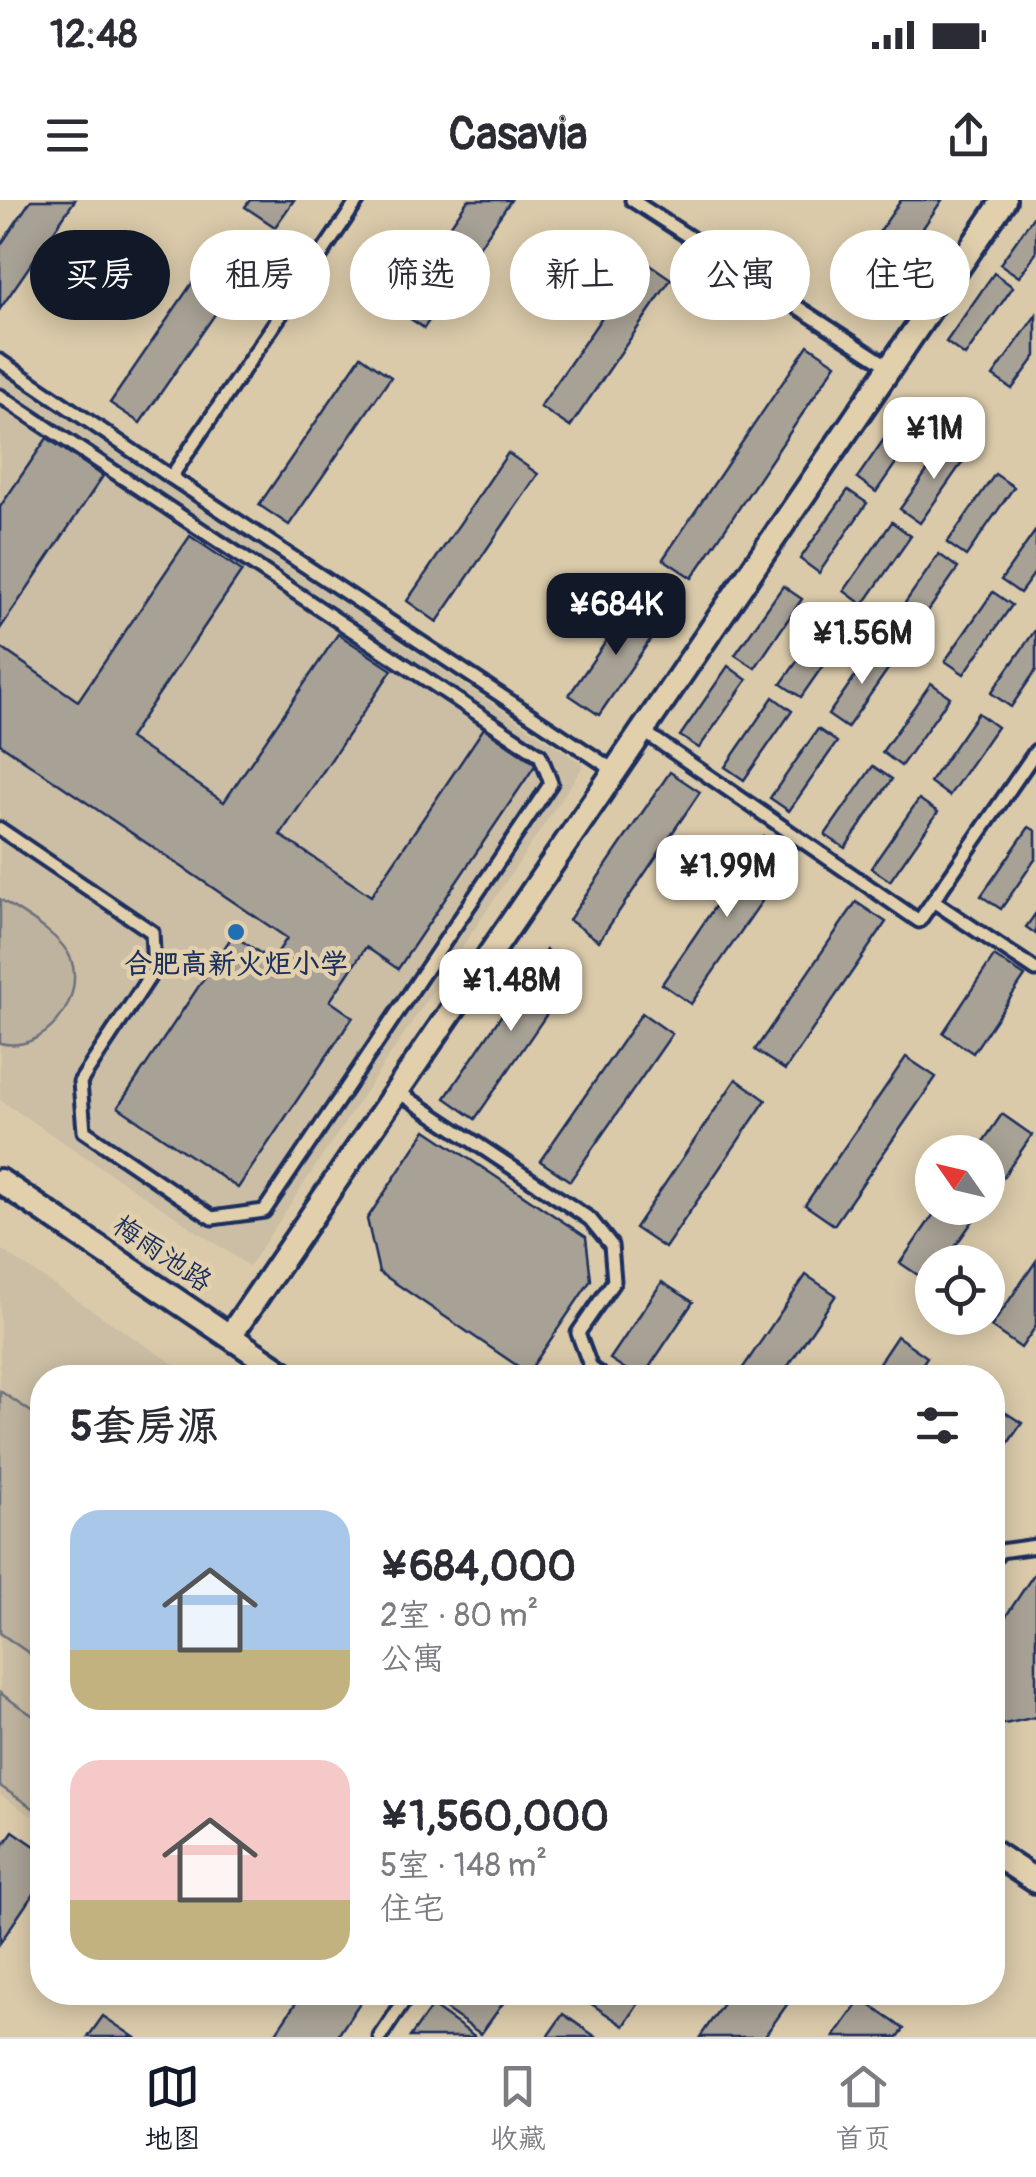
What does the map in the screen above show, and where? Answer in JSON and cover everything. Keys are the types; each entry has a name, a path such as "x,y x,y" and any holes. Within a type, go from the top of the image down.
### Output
{"street":[{"path":"230,1336 1004,200"},
{"name":"梅雨池路","path":"0,1181 272,1365"},
{"path":"1005,1861 1036,1881"}],"lane":[{"path":"171,477 358,200"},
{"path":"632,200 890,367"},
{"path":"0,361 615,771"},
{"path":"0,396 540,754 551,783 264,1211 212,1218 84,1131 80,1082 154,970 152,932 0,830"},
{"path":"643,731 919,921 1036,751"},
{"path":"933,901 1036,970"},
{"path":"397,1091 590,1219 611,1244 614,1281 578,1332 590,1365"},
{"path":"1005,1550 1036,1546"},
{"path":"380,2037 401,2005"}],"shaded area":[{"name":"合肥高新火炬小学","path":"0,372 584,765 249,1266 0,1100"},
{"path":"0,899 59,941 71,959 74,975 67,1006 58,1020 32,1040 16,1044 0,1043"},
{"path":"0,1249 175,1365 30,1365 30,1815 0,1795"},
{"path":"0,1391 30,1411 30,1654 0,1633"},
{"path":"0,1693 30,1714 30,1806 0,1786"}],"building":[{"path":"31,200 75,200 54,230 30,230 30,265 0,309 0,246"},
{"path":"250,200 294,200 275,227 245,207"},
{"path":"468,200 511,200 490,231 447,230"},
{"path":"901,200 942,200 922,230 881,230"},
{"path":"1036,213 1036,253 1019,277 1000,264"},
{"path":"650,265 670,280 650,310"},
{"path":"994,273 1013,287 965,356 946,342 961,320 970,320 970,308"},
{"path":"190,286 190,320 211,320 140,423 110,403"},
{"path":"1036,315 1036,356 1012,389 993,376"},
{"path":"412,320 429,320 424,328"},
{"path":"600,320 643,320 570,427 540,407"},
{"path":"808,345 836,364 692,578 663,559"},
{"path":"361,356 391,377 289,525 259,505"},
{"path":"905,409 924,422 876,492 857,478"},
{"path":"47,438 103,476 0,629 0,507"},
{"path":"949,440 968,454 920,523 900,509"},
{"path":"508,453 538,474 437,622 407,601"},
{"path":"995,474 1014,487 966,556 947,543"},
{"path":"848,490 867,503 819,573 800,559"},
{"path":"892,522 911,536 863,605 844,591"},
{"path":"1036,530 1036,571 1020,593 1001,580"},
{"path":"190,536 242,571 129,738 224,802 338,634 392,670 280,835 371,896 484,728 536,764 398,969 366,947 330,1001 353,1017 238,1188 118,1107 233,935 272,961 287,938 0,744 0,647 78,701"},
{"path":"939,554 958,568 910,637 891,623"},
{"path":"783,586 802,599 755,668 735,655"},
{"path":"993,592 1012,605 964,674 945,661"},
{"path":"634,601 663,621 599,715 569,695"},
{"path":"830,615 849,628 801,697 781,684"},
{"path":"1036,629 1036,670 1011,707 991,693"},
{"path":"876,646 895,659 847,728 828,715"},
{"path":"728,666 747,680 699,748 680,736"},
{"path":"931,683 950,697 901,766 882,752"},
{"path":"773,697 792,711 744,780 725,767"},
{"path":"978,713 997,727 949,796 930,782"},
{"path":"818,729 837,742 789,811 770,798"},
{"path":"873,766 892,779 845,848 825,835"},
{"path":"670,772 700,792 599,941 569,920"},
{"path":"919,799 938,812 890,881 871,868"},
{"path":"1029,827 1036,831 1036,858 1001,909 981,896"},
{"path":"763,836 793,856 691,1004 662,984"},
{"path":"856,902 886,922 785,1070 755,1050"},
{"path":"1036,913 1036,934 1026,927"},
{"path":"546,950 577,970 475,1119 445,1098"},
{"path":"994,956 1025,976 973,1053 943,1033"},
{"path":"642,1013 672,1034 570,1181 540,1161"},
{"path":"906,1057 936,1077 834,1225 805,1205"},
{"path":"736,1079 766,1100 665,1248 635,1228"},
{"path":"1002,1114 1032,1135 1005,1174 1005,1135 988,1135"},
{"path":"426,1130 586,1237 591,1280 533,1365 516,1365 379,1272 367,1219"},
{"path":"926,1225 970,1225 956,1245 915,1245 915,1273 900,1263"},
{"path":"1036,1261 1036,1326 1021,1348 1002,1335 1005,1306"},
{"path":"806,1275 836,1295 789,1365 745,1365"},
{"path":"662,1282 693,1302 651,1365 619,1365 610,1359"},
{"path":"897,1336 927,1357 922,1365 878,1365"},
{"path":"1005,1412 1022,1423 1005,1447"},
{"path":"1036,1571 1036,1717 1005,1724 1005,1618"},
{"path":"13,1831 30,1843 30,1899 0,1943 0,1850"},
{"path":"294,2005 358,2005 337,2037 273,2037"},
{"path":"440,2005 502,2005 481,2034"},
{"path":"593,2005 638,2005 624,2026"},
{"path":"722,2005 787,2005 764,2037 700,2037"},
{"path":"857,2005 870,2005 904,2029 898,2037 834,2037"},
{"path":"432,2006 476,2037 410,2037"},
{"path":"563,2014 596,2037 547,2037"},
{"path":"103,2016 134,2037 88,2037"}],"place":[{"name":"合肥高新火炬小学","path":"236,932"}]}
